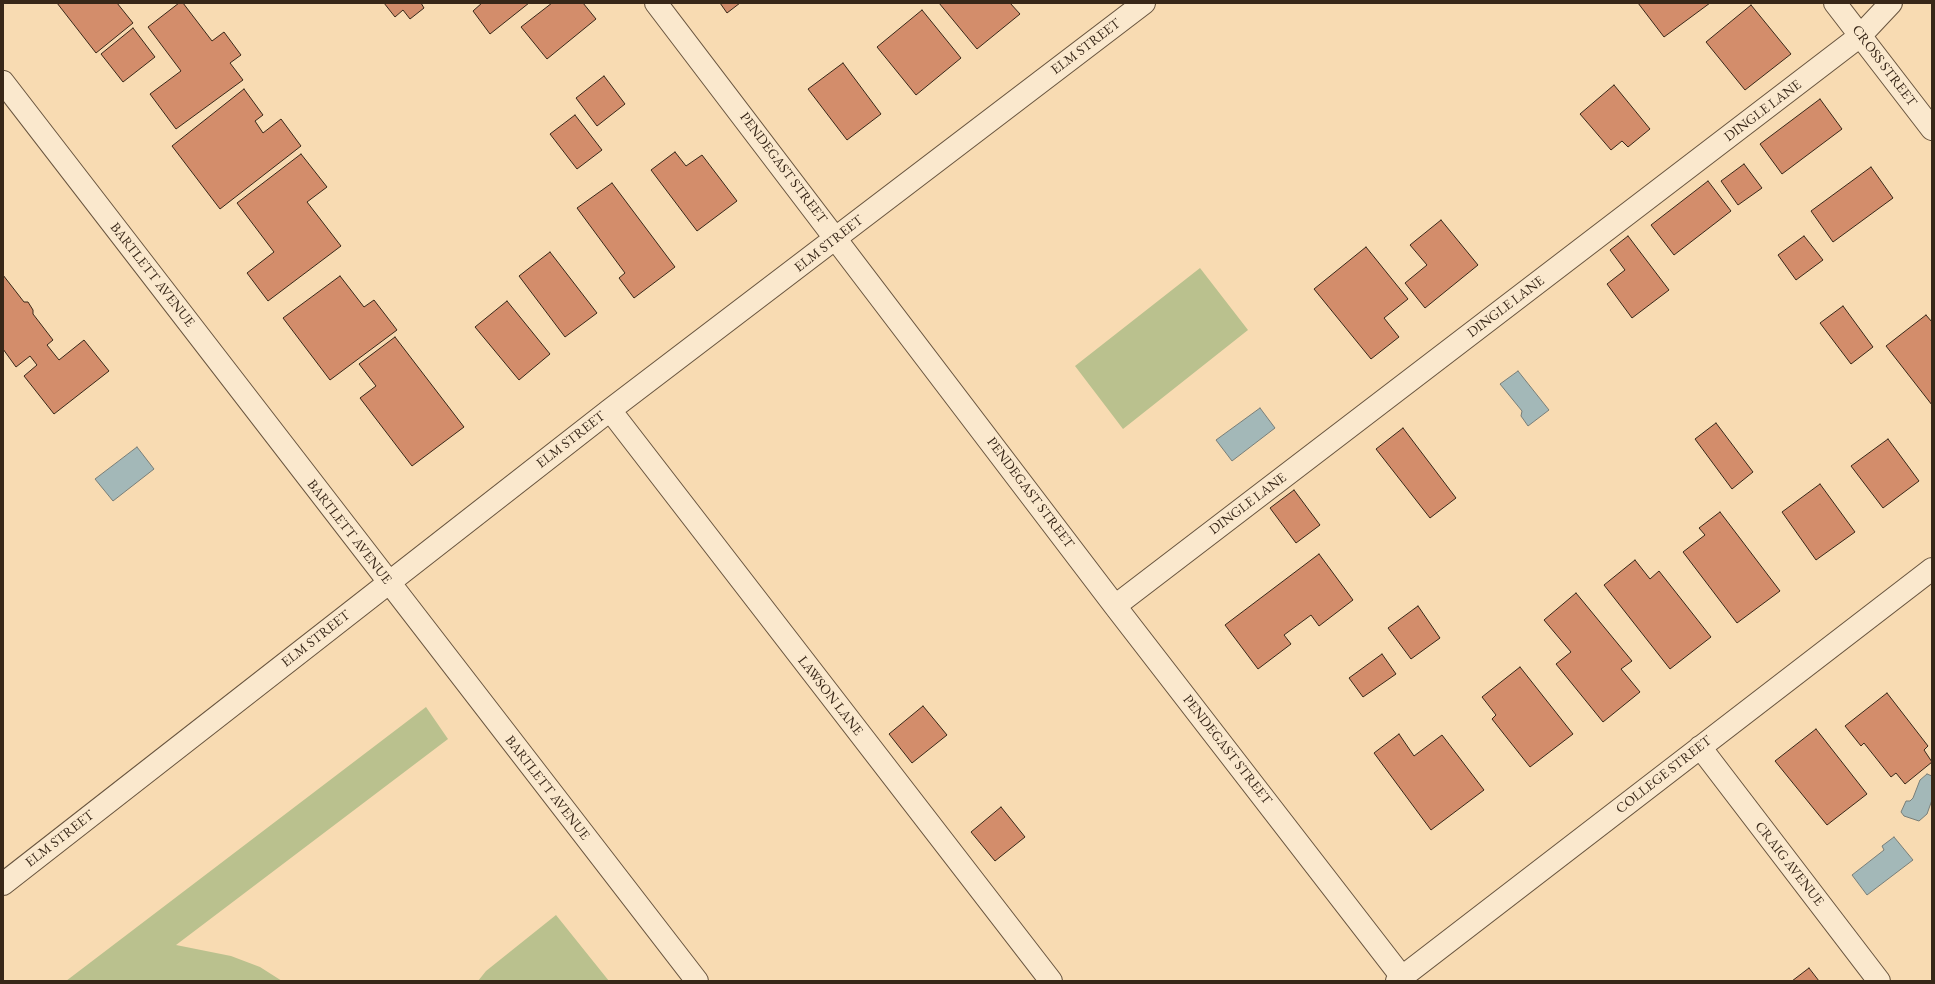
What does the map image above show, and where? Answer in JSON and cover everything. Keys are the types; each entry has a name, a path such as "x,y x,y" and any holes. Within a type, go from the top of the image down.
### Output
{"street":[{"name":"PENDEGAST STREET","path":"656,3 1401,980"},
{"name":"ELM STREET","path":"3,884 610,410 837,239 1144,3"},
{"name":"CROSS STREET","path":"1835,3 1932,129"},
{"name":"DINGLE LANE","path":"1115,606 1860,36 1891,3"},
{"name":"BARTLETT AVENUE","path":"3,82 697,981"},
{"name":"LAWSON LANE","path":"610,410 1051,981"},
{"name":"COLLEGE STREET","path":"1401,980 1700,747 1932,569"},
{"name":"CRAIG AVENUE","path":"1700,747 1879,981"}],"green space":[{"path":"1200,268 1248,330 1123,429 1075,366"},
{"path":"426,707 448,739 176,945 231,956 260,967 282,981 66,981"},
{"path":"556,915 609,981 478,981 486,971"}],"shaded area":[{"path":"1518,371 1549,410 1528,426 1521,416 1522,411 1500,384"},
{"path":"1260,408 1275,428 1232,461 1216,440"},
{"path":"137,447 154,469 113,501 95,479"},
{"path":"1927,774 1932,776 1932,800 1927,814 1919,821 1904,816 1901,812 1906,801 1910,801 1913,798 1920,780"},
{"path":"1894,837 1913,860 1867,895 1852,875 1884,850 1882,846"}],"building":[{"path":"57,3 117,3 133,23 96,53"},
{"path":"179,3 183,3 212,41 224,32 241,55 230,63 243,80 176,129 150,94 181,71 148,27"},
{"path":"384,3 421,3 424,8 410,19 403,10 395,17"},
{"path":"482,3 529,3 490,34 473,11"},
{"path":"552,3 583,3 596,19 547,59 521,27"},
{"path":"720,3 740,3 727,13"},
{"path":"939,3 1010,3 1020,14 977,49"},
{"path":"1638,3 1710,3 1664,37"},
{"path":"1751,5 1791,54 1745,90 1706,42"},
{"path":"922,10 961,58 916,95 877,47"},
{"path":"133,28 155,57 123,82 101,54"},
{"path":"843,63 881,114 847,140 808,89"},
{"path":"604,76 625,104 597,126 576,98"},
{"path":"1614,85 1650,129 1628,147 1622,141 1611,150 1580,114"},
{"path":"244,89 263,115 255,121 263,133 281,119 301,146 220,209 172,146"},
{"path":"1820,99 1842,129 1782,174 1760,144"},
{"path":"575,115 602,150 577,169 550,134"},
{"path":"675,152 686,166 702,155 737,201 697,231 651,170"},
{"path":"301,154 327,187 307,202 341,246 268,301 247,273 274,252 237,203"},
{"path":"1744,164 1762,188 1738,205 1721,181"},
{"path":"1871,167 1893,198 1833,242 1811,211"},
{"path":"1708,181 1731,211 1674,255 1651,225"},
{"path":"612,183 675,267 634,298 619,278 625,273 577,208"},
{"path":"1441,220 1478,265 1425,308 1405,283 1427,265 1410,245"},
{"path":"1628,236 1669,290 1632,318 1607,284 1625,270 1610,250"},
{"path":"1804,236 1823,260 1796,280 1778,255"},
{"path":"1366,247 1408,299 1384,318 1399,337 1371,359 1314,289"},
{"path":"550,252 597,313 565,337 519,276"},
{"path":"3,275 24,302 28,302 33,310 33,314 53,340 47,345 59,360 84,340 109,371 54,414 24,376 37,365 30,356 16,367 3,349"},
{"path":"340,276 364,307 374,300 397,330 330,380 283,318"},
{"path":"507,301 550,354 519,380 475,327"},
{"path":"1843,306 1873,347 1851,364 1820,323"},
{"path":"1926,315 1932,322 1932,405 1886,346"},
{"path":"395,337 464,427 412,466 360,398 376,386 359,364"},
{"path":"1716,423 1753,472 1732,489 1695,439"},
{"path":"1403,428 1456,498 1430,518 1376,449"},
{"path":"1888,439 1919,481 1883,508 1851,466"},
{"path":"1820,484 1855,532 1816,560 1782,512"},
{"path":"1294,490 1320,525 1296,543 1270,508"},
{"path":"1720,512 1780,591 1737,623 1683,552 1705,535 1699,528"},
{"path":"1319,554 1353,600 1319,626 1311,615 1284,635 1291,644 1258,669 1225,625"},
{"path":"1635,560 1650,579 1659,571 1711,637 1670,669 1604,585"},
{"path":"1576,593 1632,661 1621,669 1640,692 1603,722 1556,664 1571,652 1544,620"},
{"path":"1418,606 1440,638 1411,659 1388,628"},
{"path":"1382,654 1396,674 1363,697 1349,678"},
{"path":"1520,667 1573,734 1530,767 1492,719 1496,715 1482,697"},
{"path":"1887,693 1928,746 1924,750 1932,762 1905,784 1896,773 1891,777 1864,743 1861,746 1845,726"},
{"path":"923,706 947,735 912,763 889,734"},
{"path":"1816,729 1867,794 1827,825 1775,761"},
{"path":"1399,734 1414,756 1442,735 1484,790 1431,830 1374,753"},
{"path":"1001,807 1025,837 995,861 971,832"},
{"path":"1809,968 1819,981 1792,981"}]}
